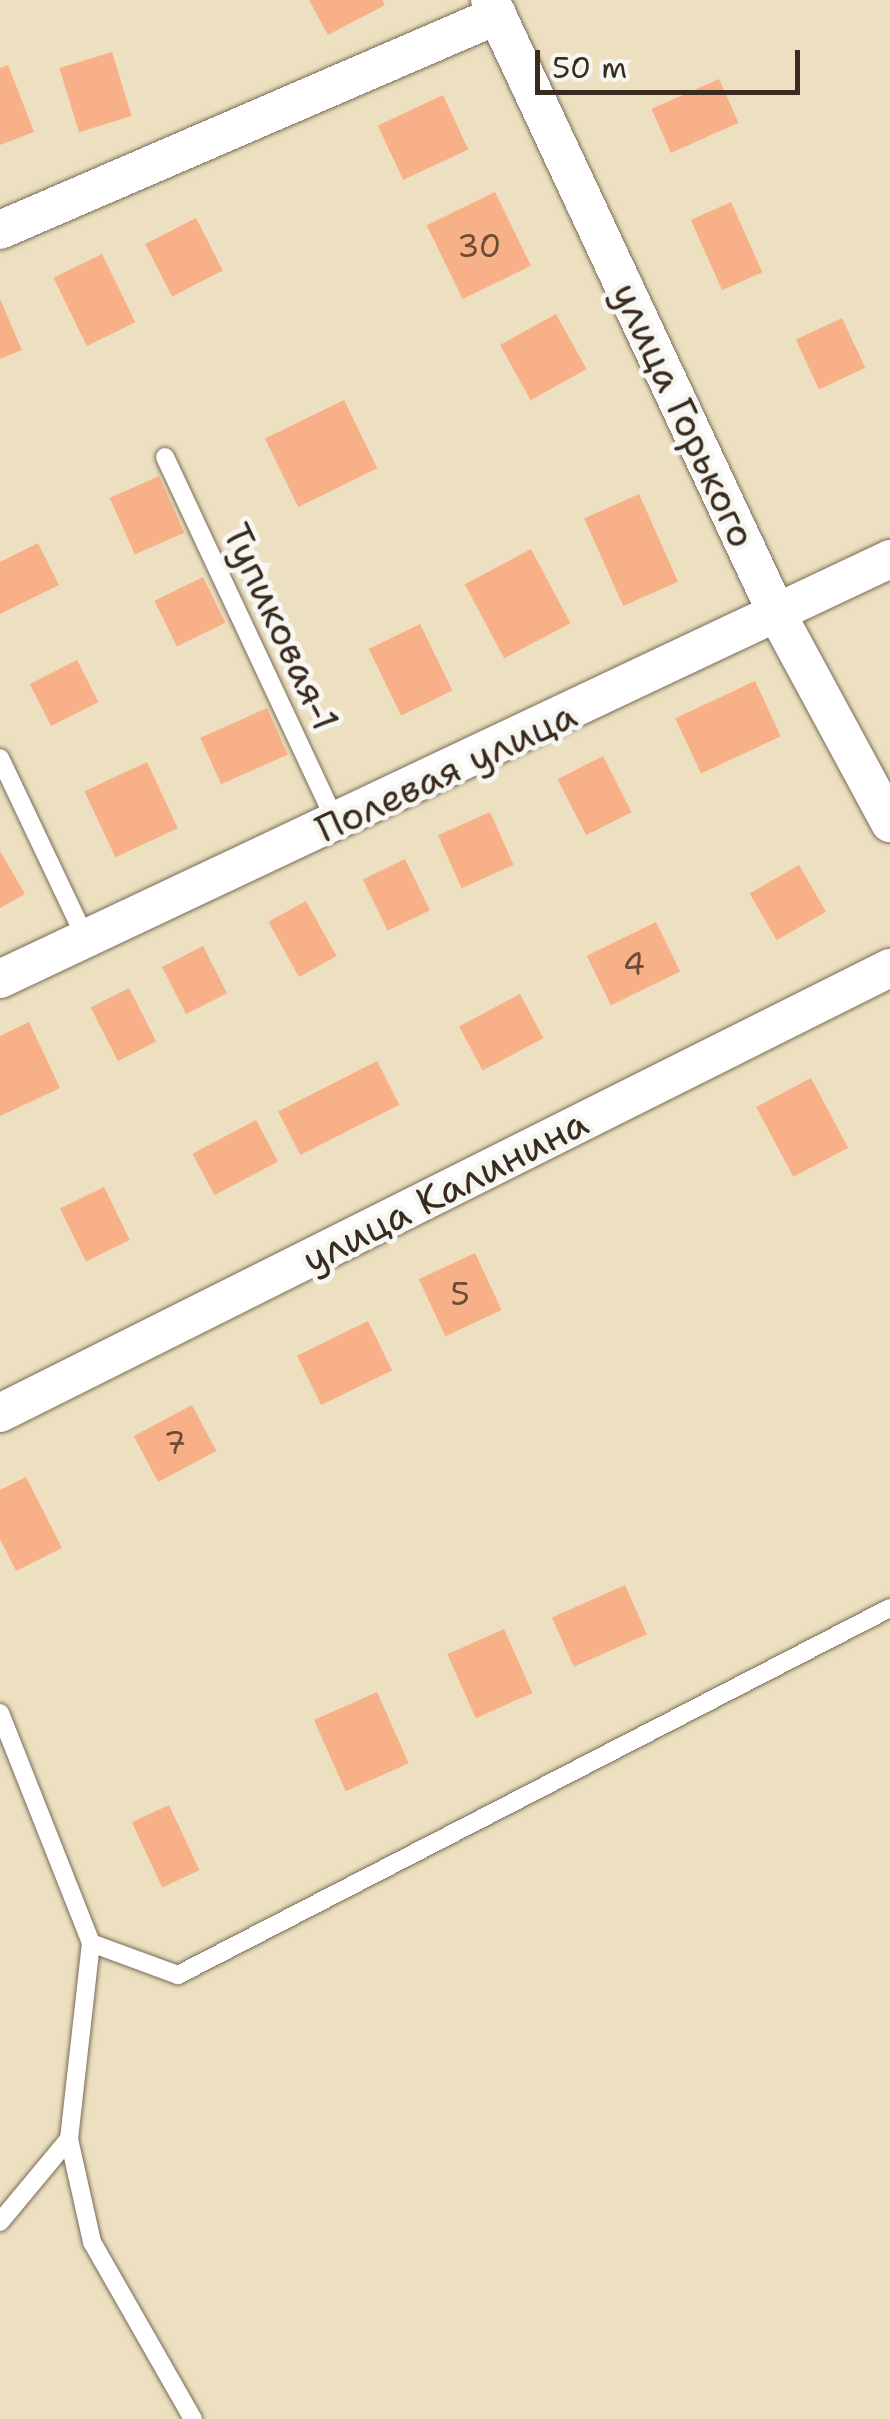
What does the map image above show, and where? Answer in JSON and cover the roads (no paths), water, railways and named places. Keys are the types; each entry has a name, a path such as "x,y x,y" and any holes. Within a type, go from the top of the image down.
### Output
{"street":[{"path":"0,230 494,8"},
{"name":"улица Горького","path":"494,8 777,614 890,823"},
{"name":"Полевая улица","path":"0,980 337,825 890,559"},
{"name":"улица Калинина","path":"0,1413 890,968"}],"lane":[{"name":"Тупиковая-1","path":"165,458 337,825"},
{"path":"0,758 86,939"},
{"path":"91,1942 178,1975 890,1608"},
{"path":"0,1713 91,1942 68,2138 92,2242 192,2419"},
{"path":"0,2222 68,2138"}]}
